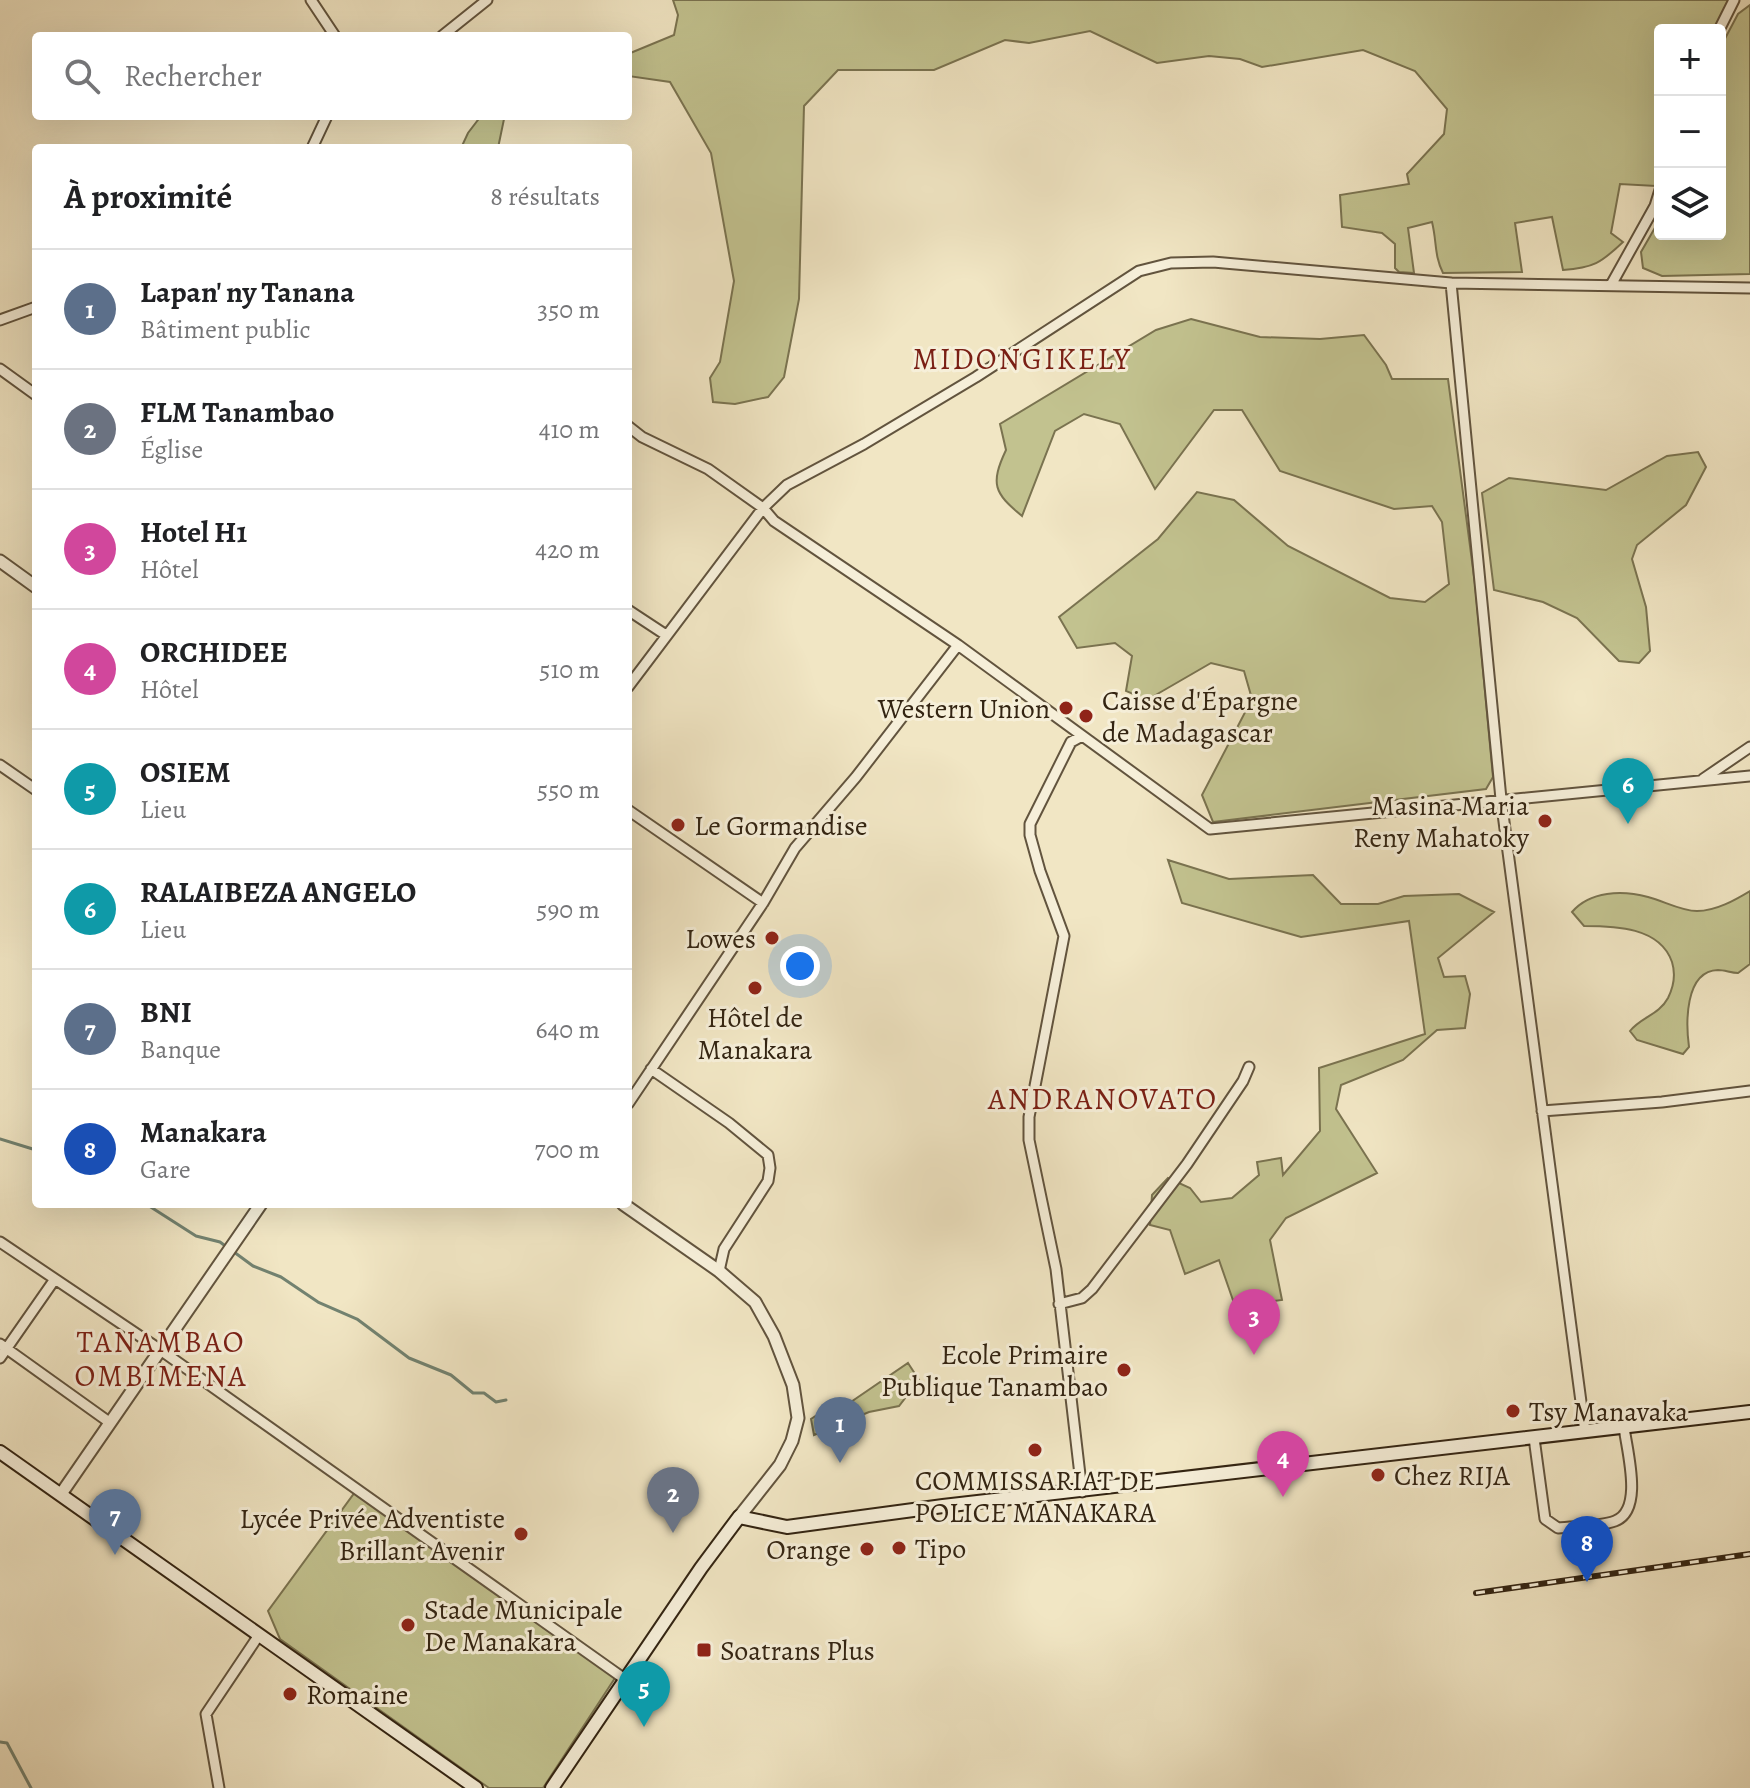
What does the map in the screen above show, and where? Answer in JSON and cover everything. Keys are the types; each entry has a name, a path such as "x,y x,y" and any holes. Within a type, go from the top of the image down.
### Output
{"main road":[{"path":"552,1788 739,1517 787,1527 1750,1412"},
{"path":"0,1452 476,1788"}],"street":[{"path":"311,0 332,32"},
{"path":"447,32 487,0"},
{"path":"1722,24 1734,0"},
{"path":"314,144 325,120"},
{"path":"1611,285 1654,208"},
{"path":"632,682 763,508 787,485 864,444 976,377 1139,271 1171,263 1213,262 1451,283 1750,288"},
{"path":"1451,283 1501,799 1585,1432"},
{"path":"0,320 32,308"},
{"path":"0,369 32,392"},
{"path":"632,429 708,469 763,508 774,521 958,645 1210,829 1750,776"},
{"path":"1,561 32,584"},
{"path":"632,613 666,635"},
{"path":"632,1098 763,903 795,848 856,777 958,645"},
{"path":"1082,736 1071,742 1030,824 1040,871 1064,936 1029,1117 1029,1140 1056,1269 1082,1492"},
{"path":"1701,780 1750,747"},
{"path":"0,765 32,787"},
{"path":"632,813 763,903"},
{"path":"1059,1304 1082,1298 1092,1289 1187,1164 1243,1081 1249,1067"},
{"path":"651,1069 729,1123 768,1155 768,1181 724,1249 719,1271"},
{"path":"1542,1111 1662,1102 1750,1091"},
{"path":"61,1494 258,1208"},
{"path":"629,1208 719,1271 755,1302 774,1336 793,1385 798,1418 780,1465 739,1517"},
{"path":"0,1242 159,1349 626,1680"},
{"path":"0,1358 3,1346 55,1279"},
{"path":"3,1346 109,1422"},
{"path":"1534,1438 1545,1519 1558,1528 1586,1525 1614,1521 1627,1514 1633,1500 1624,1427"},
{"path":"219,1788 206,1714 259,1635"}],"green space":[{"path":"673,0 1730,0 1717,24 1654,24 1654,186 1620,184 1611,233 1623,242 1596,263 1563,270 1552,217 1515,223 1522,272 1443,273 1432,222 1408,228 1414,273 1399,272 1395,268 1395,244 1382,233 1342,227 1340,195 1409,184 1407,174 1444,134 1447,109 1415,71 1363,50 1262,67 1240,59 1209,56 1157,63 1090,31 1029,43 1005,40 934,70 838,70 804,106 799,299 784,377 768,397 735,404 713,402 710,378 720,362 734,281 711,153 670,82 632,77 632,52 674,35 678,15"},
{"path":"1750,5 1750,274 1662,276 1643,268 1641,252 1654,229 1654,240 1726,240 1726,37 1738,14"},
{"path":"478,120 504,120 499,144 463,144"},
{"path":"1191,319 1260,337 1320,339 1364,335 1386,365 1392,379 1448,379 1475,584 1493,777 1486,789 1213,822 1202,795 1252,699 1244,671 1211,663 1147,700 1126,691 1132,656 1115,643 1077,648 1059,617 1158,539 1197,492 1234,500 1288,546 1390,598 1425,602 1449,584 1442,522 1432,506 1394,509 1280,471 1242,410 1214,410 1155,489 1120,424 1084,414 1055,431 1022,516 1005,501 997,480 1006,450 1000,424 1156,330"},
{"path":"1698,452 1706,467 1686,505 1637,545 1632,559 1646,607 1650,651 1639,663 1619,661 1577,618 1543,602 1494,590 1482,493 1509,478 1606,490 1667,456"},
{"path":"1168,860 1229,879 1313,875 1341,904 1378,904 1404,896 1459,894 1494,912 1438,958 1444,977 1465,976 1470,994 1465,1028 1437,1030 1403,1060 1341,1085 1336,1109 1377,1173 1286,1218 1270,1240 1282,1300 1235,1306 1219,1260 1185,1274 1170,1230 1150,1225 1152,1195 1168,1178 1190,1188 1201,1202 1232,1198 1259,1175 1257,1162 1281,1158 1283,1175 1320,1131 1319,1068 1425,1034 1409,921 1301,937 1182,903"},
{"path":"1750,891 1750,964 1738,973 1718,970 1699,979 1693,989 1688,1013 1689,1047 1683,1054 1637,1040 1630,1031 1664,1004 1673,985 1672,962 1666,950 1647,935 1635,931 1584,926 1572,912 1597,896 1617,893 1704,911"},
{"path":"908,1363 919,1380 899,1406 869,1412 814,1435 811,1419 834,1404 845,1406"},
{"name":"Stade Municipale De Manakara","path":"358,1488 615,1678 543,1788 489,1788 280,1639 268,1611"}],"waterway":[{"path":"0,1139 32,1149"},
{"path":"152,1208 196,1236 220,1242 228,1248"},
{"path":"234,1252 253,1266 281,1277 318,1302 357,1319 409,1358 451,1375 473,1393 484,1393 496,1402 506,1400"},
{"path":"0,1742 7,1743 31,1788"}],"railway":[{"path":"1476,1593 1750,1554"}],"place":[{"name":"Western Union","path":"1066,708"},
{"name":"Caisse d'Épargne de Madagascar","path":"1086,716"},
{"name":"Masina Maria Reny Mahatoky","path":"1545,821"},
{"name":"RALAIBEZA ANGELO","path":"1628,824"},
{"name":"Le Gormandise","path":"678,825"},
{"name":"Lowes","path":"772,938"},
{"name":"Hôtel de Manakara","path":"755,988"},
{"name":"Hotel H1","path":"1254,1355"},
{"name":"Ecole Primaire Publique Tanambao","path":"1124,1370"},
{"name":"Tsy Manavaka","path":"1513,1411"},
{"name":"COMMISSARIAT DE POLICE MANAKARA","path":"1035,1450"},
{"name":"Lapan' ny Tanana","path":"840,1463"},
{"name":"Chez RIJA","path":"1378,1475"},
{"name":"ORCHIDEE","path":"1283,1497"},
{"name":"FLM Tanambao","path":"673,1533"},
{"name":"Lycée Privée Adventiste Brillant Avenir","path":"521,1534"},
{"name":"Tipo","path":"899,1548"},
{"name":"Orange","path":"867,1549"},
{"name":"BNI","path":"115,1555"},
{"name":"Manakara","path":"1587,1582"},
{"name":"Stade Municipale De Manakara","path":"408,1625"},
{"name":"Soatrans Plus","path":"704,1650"},
{"name":"Romaine","path":"290,1694"},
{"name":"OSIEM","path":"644,1727"}],"district":[{"name":"MIDONGIKELY","path":"1022,359"},
{"name":"ANDRANOVATO","path":"1103,1099"},
{"name":"TANAMBAO OMBIMENA","path":"161,1359"}]}
